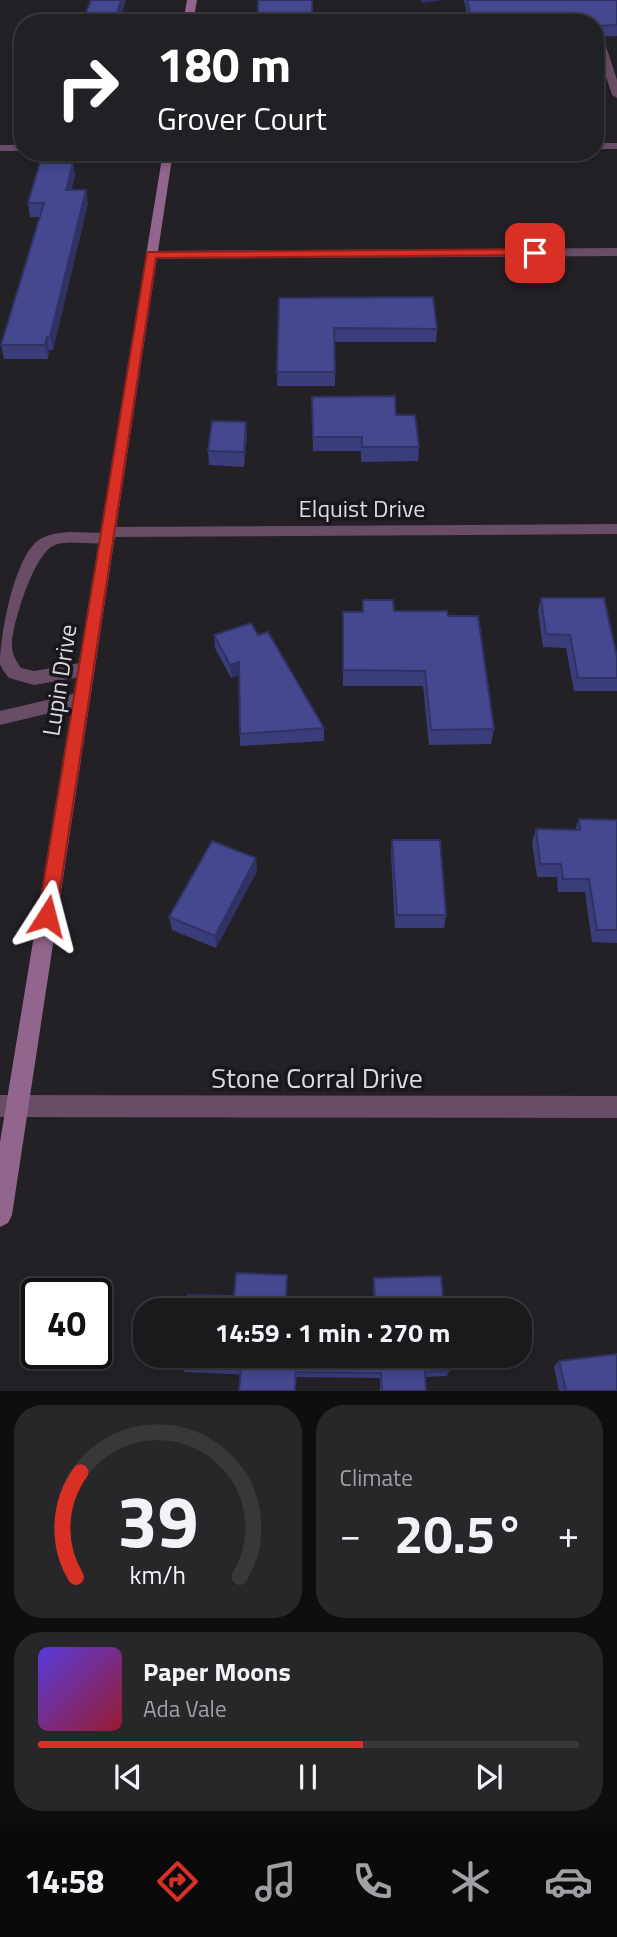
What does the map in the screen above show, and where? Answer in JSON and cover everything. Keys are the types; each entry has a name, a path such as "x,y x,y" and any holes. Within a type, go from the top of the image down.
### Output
{"street":[{"path":"604,55 617,95"},
{"name":"Lupin Drive","path":"0,1215 8,1106 81,699 166,161"},
{"path":"151,254 617,252"},
{"name":"Elquist Drive","path":"86,669 34,678 15,673 6,660 3,644 32,554 46,542 70,536 107,535 617,529"},
{"path":"0,718 81,699"},
{"name":"Stone Corral Drive","path":"8,1106 617,1107"}],"building":[{"path":"91,0 121,0 117,14 86,14"},
{"path":"258,0 312,0 312,14 258,14"},
{"path":"467,0 617,0 617,25 604,26 604,14 470,14"},
{"path":"40,163 73,163 66,190 86,190 50,337 47,337 45,345 1,345 44,203 28,203"},
{"path":"433,297 437,329 334,328 335,372 277,372 279,298"},
{"path":"395,396 396,415 415,415 419,447 362,447 362,437 313,437 312,397"},
{"path":"212,421 246,422 244,452 208,451"},
{"path":"541,598 604,598 617,657 617,678 578,678 570,635 546,634"},
{"path":"363,600 393,600 394,611 447,611 448,616 478,616 494,729 431,730 425,671 343,670 343,612 363,612"},
{"path":"251,623 258,635 268,632 324,728 240,734 239,662 230,665 214,635"},
{"path":"579,819 617,820 617,930 597,930 589,879 563,879 561,864 540,864 536,829 580,830"},
{"path":"392,840 440,840 446,915 397,915"},
{"path":"212,841 256,858 215,936 169,917"},
{"path":"236,1273 287,1275 286,1298 188,1298 188,1295 234,1296"},
{"path":"441,1276 443,1298 375,1298 374,1278"},
{"path":"617,1354 617,1391 566,1391 559,1361"},
{"path":"212,1368 449,1368 449,1371 425,1372 426,1391 382,1391 381,1373 296,1372 295,1391 239,1391 241,1369"}],"route":[{"path":"47,916 151,254 535,253"}]}
